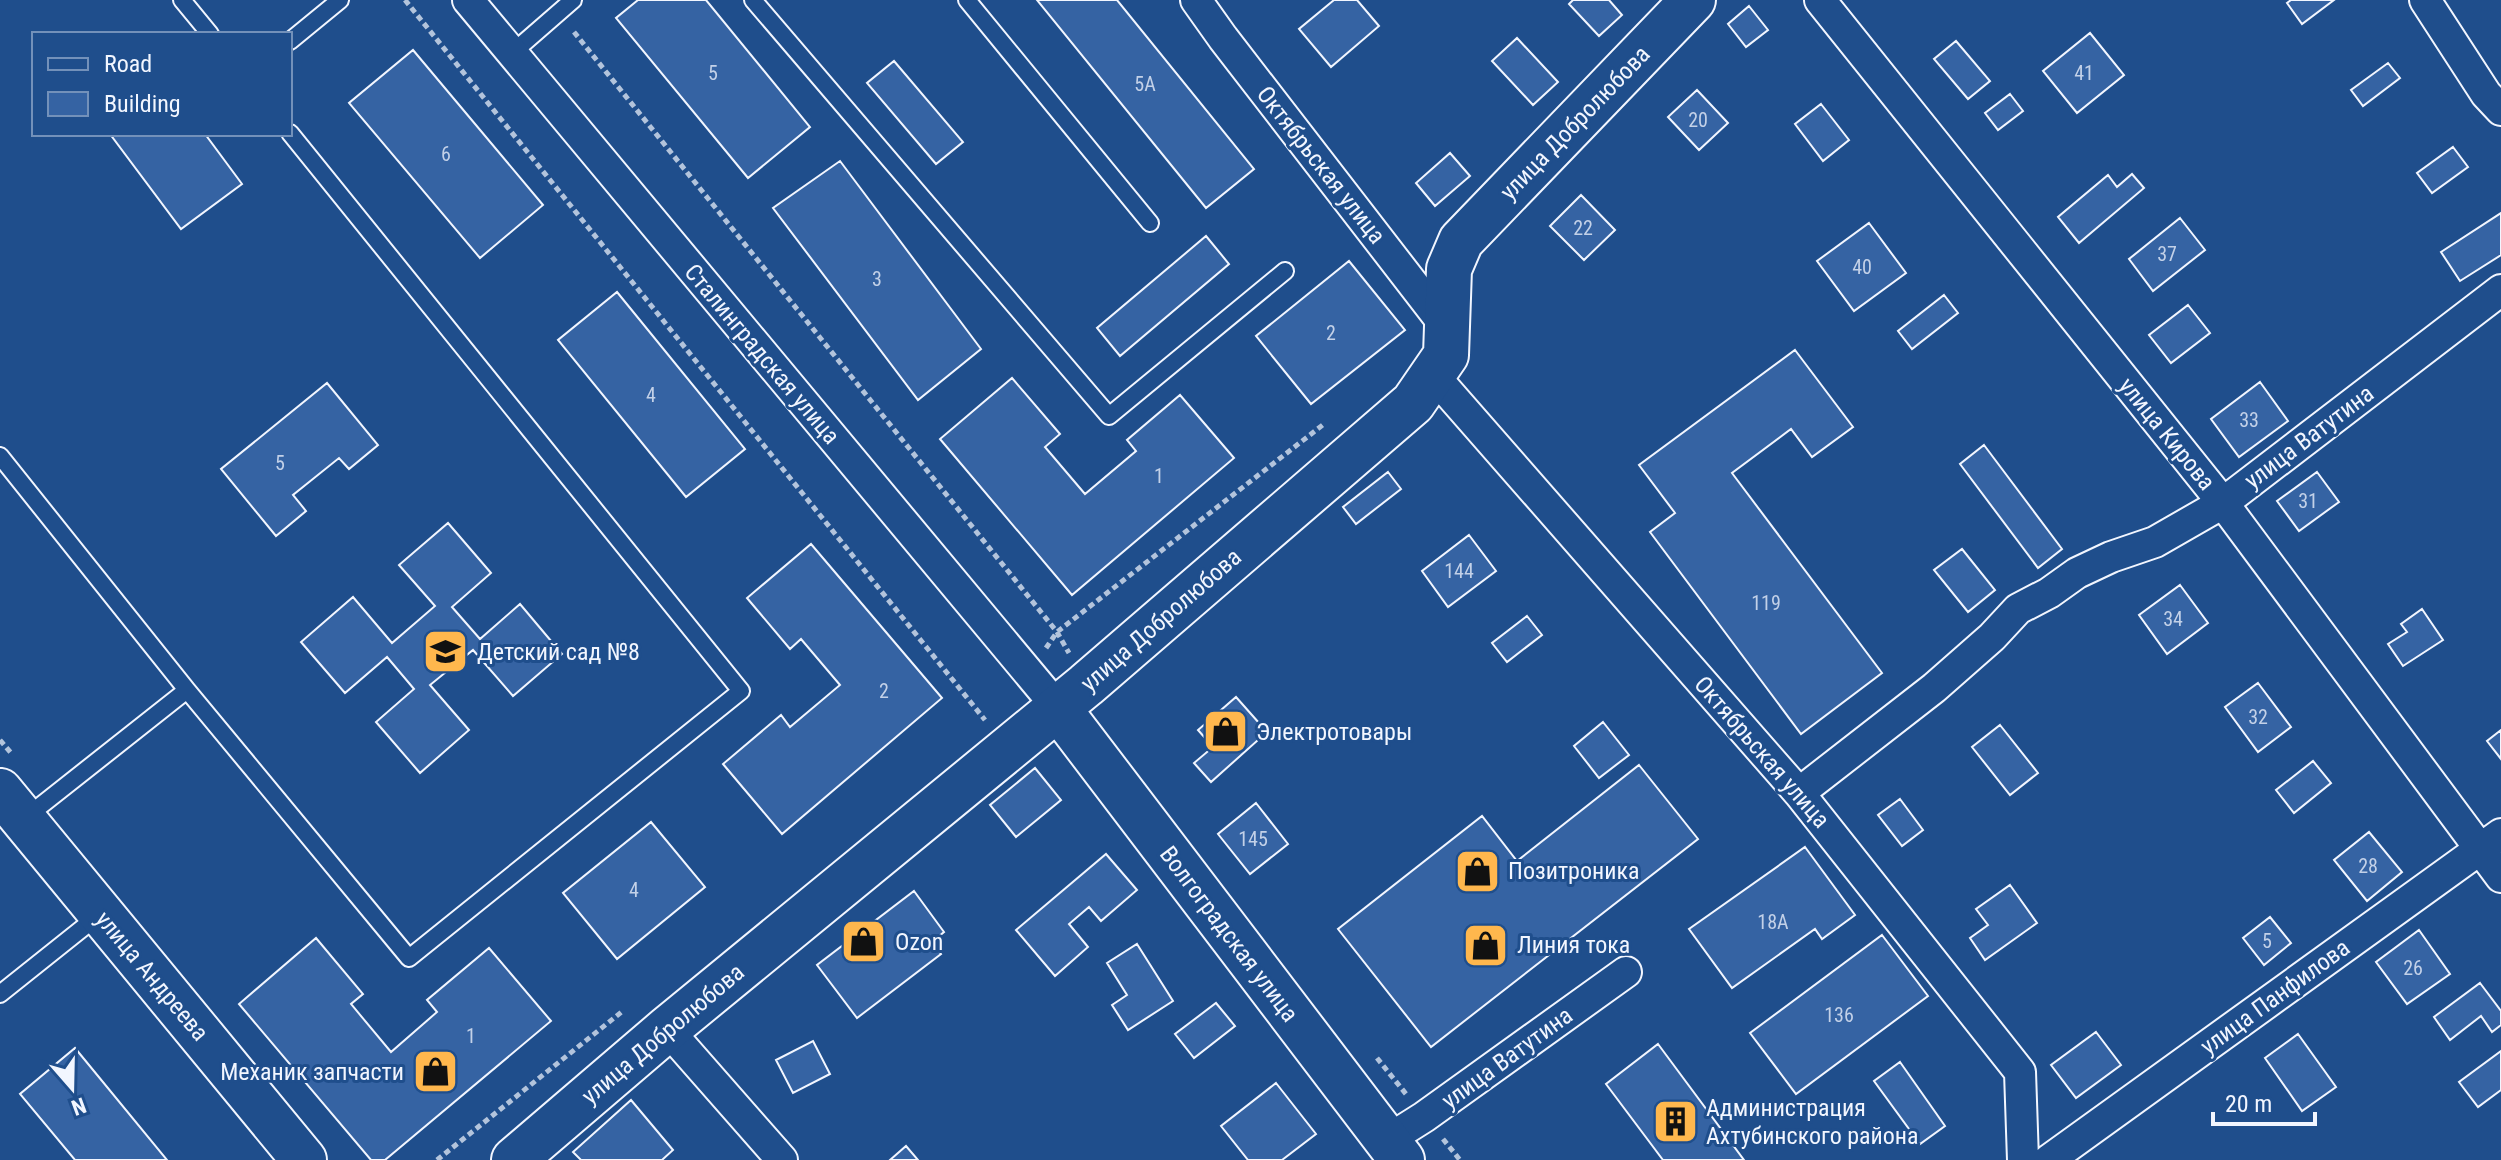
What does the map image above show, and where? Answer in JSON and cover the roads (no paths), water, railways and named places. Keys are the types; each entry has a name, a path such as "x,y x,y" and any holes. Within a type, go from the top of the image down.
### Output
{"street":[{"name":"Сталинградская улица","path":"468,0 1029,673 1072,696"},
{"name":"Октябрьская улица","path":"1196,0 1447,328"},
{"name":"улица Добролюбова","path":"514,1160 667,1029 1072,696 1413,403 1446,355 1449,269 1461,241 1693,0"},
{"name":"улица Кирова","path":"1820,0 2491,842 2501,877"},
{"path":"2425,0 2486,94 2501,110"},
{"name":"улица Ватутина","path":"1799,793 1934,688 1992,637 2018,609 2049,593 2077,573 2155,542 2223,503 2501,290"},
{"name":"Октябрьская улица","path":"1434,376 1799,793 2020,1072 2023,1160"},
{"name":"Волгоградская улица","path":"1072,696 1394,1150"},
{"name":"улица Андреева","path":"12,805 304,1160"},
{"name":"улица Панфилова","path":"2049,1160 2491,842"},
{"name":"улица Ватутина","path":"1394,1150 1424,1117 1626,972"},
{"path":"667,1029 782,1160"}],"lane":[{"path":"182,0 208,32"},
{"path":"292,39 340,0"},
{"path":"511,54 573,0"},
{"path":"753,0 1109,416 1285,271"},
{"path":"967,0 1150,223"},
{"path":"0,456 187,690 409,958 741,691 292,135"},
{"path":"12,805 187,690"},
{"path":"0,994 101,914"}],"place":[{"name":"Детский сад №8","path":"446,652"},
{"name":"Электротовары","path":"1225,732"},
{"name":"Позитроника","path":"1477,871"},
{"name":"Ozon","path":"864,942"},
{"name":"Линия тока","path":"1486,945"},
{"name":"Механик запчасти","path":"435,1072"},
{"name":"Администрация Ахтубинского района","path":"1675,1122"}]}
